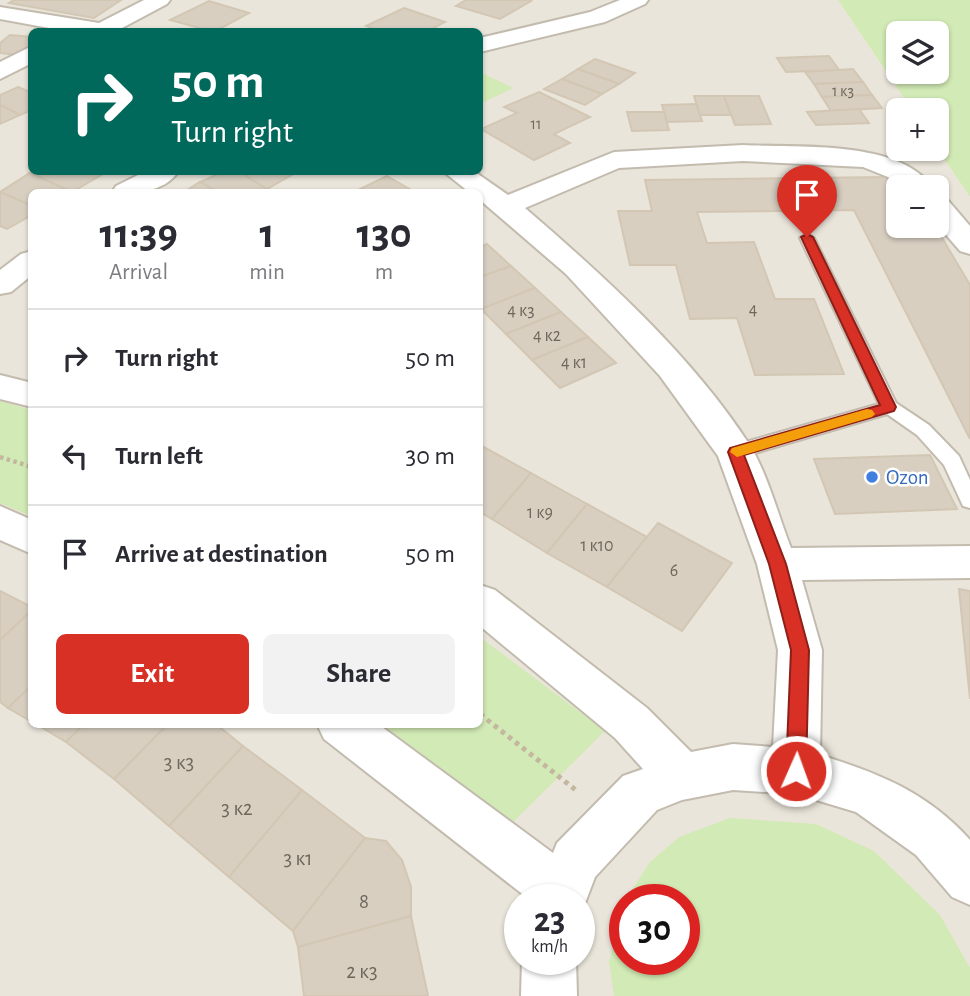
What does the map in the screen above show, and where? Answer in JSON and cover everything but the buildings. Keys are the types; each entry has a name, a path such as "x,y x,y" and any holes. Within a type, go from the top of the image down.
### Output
{"street":[{"path":"111,28 160,0"},
{"path":"483,44 597,17 638,0"},
{"path":"0,13 68,28"},
{"path":"0,72 28,55"},
{"path":"506,206 614,160 743,153 867,159 903,175"},
{"path":"132,189 158,175"},
{"path":"462,175 482,189"},
{"path":"483,190 506,206 576,268 673,368 735,452 777,564 800,650 796,771"},
{"path":"949,220 970,245"},
{"path":"0,285 28,263"},
{"path":"0,387 28,394"},
{"path":"0,521 28,538"},
{"path":"777,564 970,562"},
{"path":"483,604 631,723 682,777"},
{"path":"345,728 547,884"},
{"path":"567,884 575,861 640,793 682,777 733,767 796,771 869,793 934,837 970,879"},
{"path":"549,975 549,996"}],"lane":[{"path":"807,237 889,407 923,430 952,461 970,501"},
{"path":"735,452 889,407"}],"path":[{"path":"0,457 28,466"},
{"path":"483,716 613,820"}],"shaded area":[{"path":"0,0 838,0 886,71 886,84 895,84 904,98 886,98 886,161 946,161 970,197 970,996 0,996"}],"green space":[{"path":"838,0 970,0 970,197 946,161 949,161 949,98 904,98 895,84 949,84 949,21 886,21 886,71"},
{"path":"483,73 513,88 483,103"},
{"path":"0,401 28,409 28,515 0,503"},
{"path":"483,639 605,731 508,827 387,728 483,728"},
{"path":"730,818 816,824 874,851 940,915 970,968 970,996 614,996 611,975 700,975 700,884 636,884 650,862 679,837"}],"slow traffic":[{"path":"737,452 867,414"}],"place":[{"name":"Ozon","path":"872,477"}],"route":[{"path":"796,771 800,650 777,564 735,452 889,407 807,237"}]}
